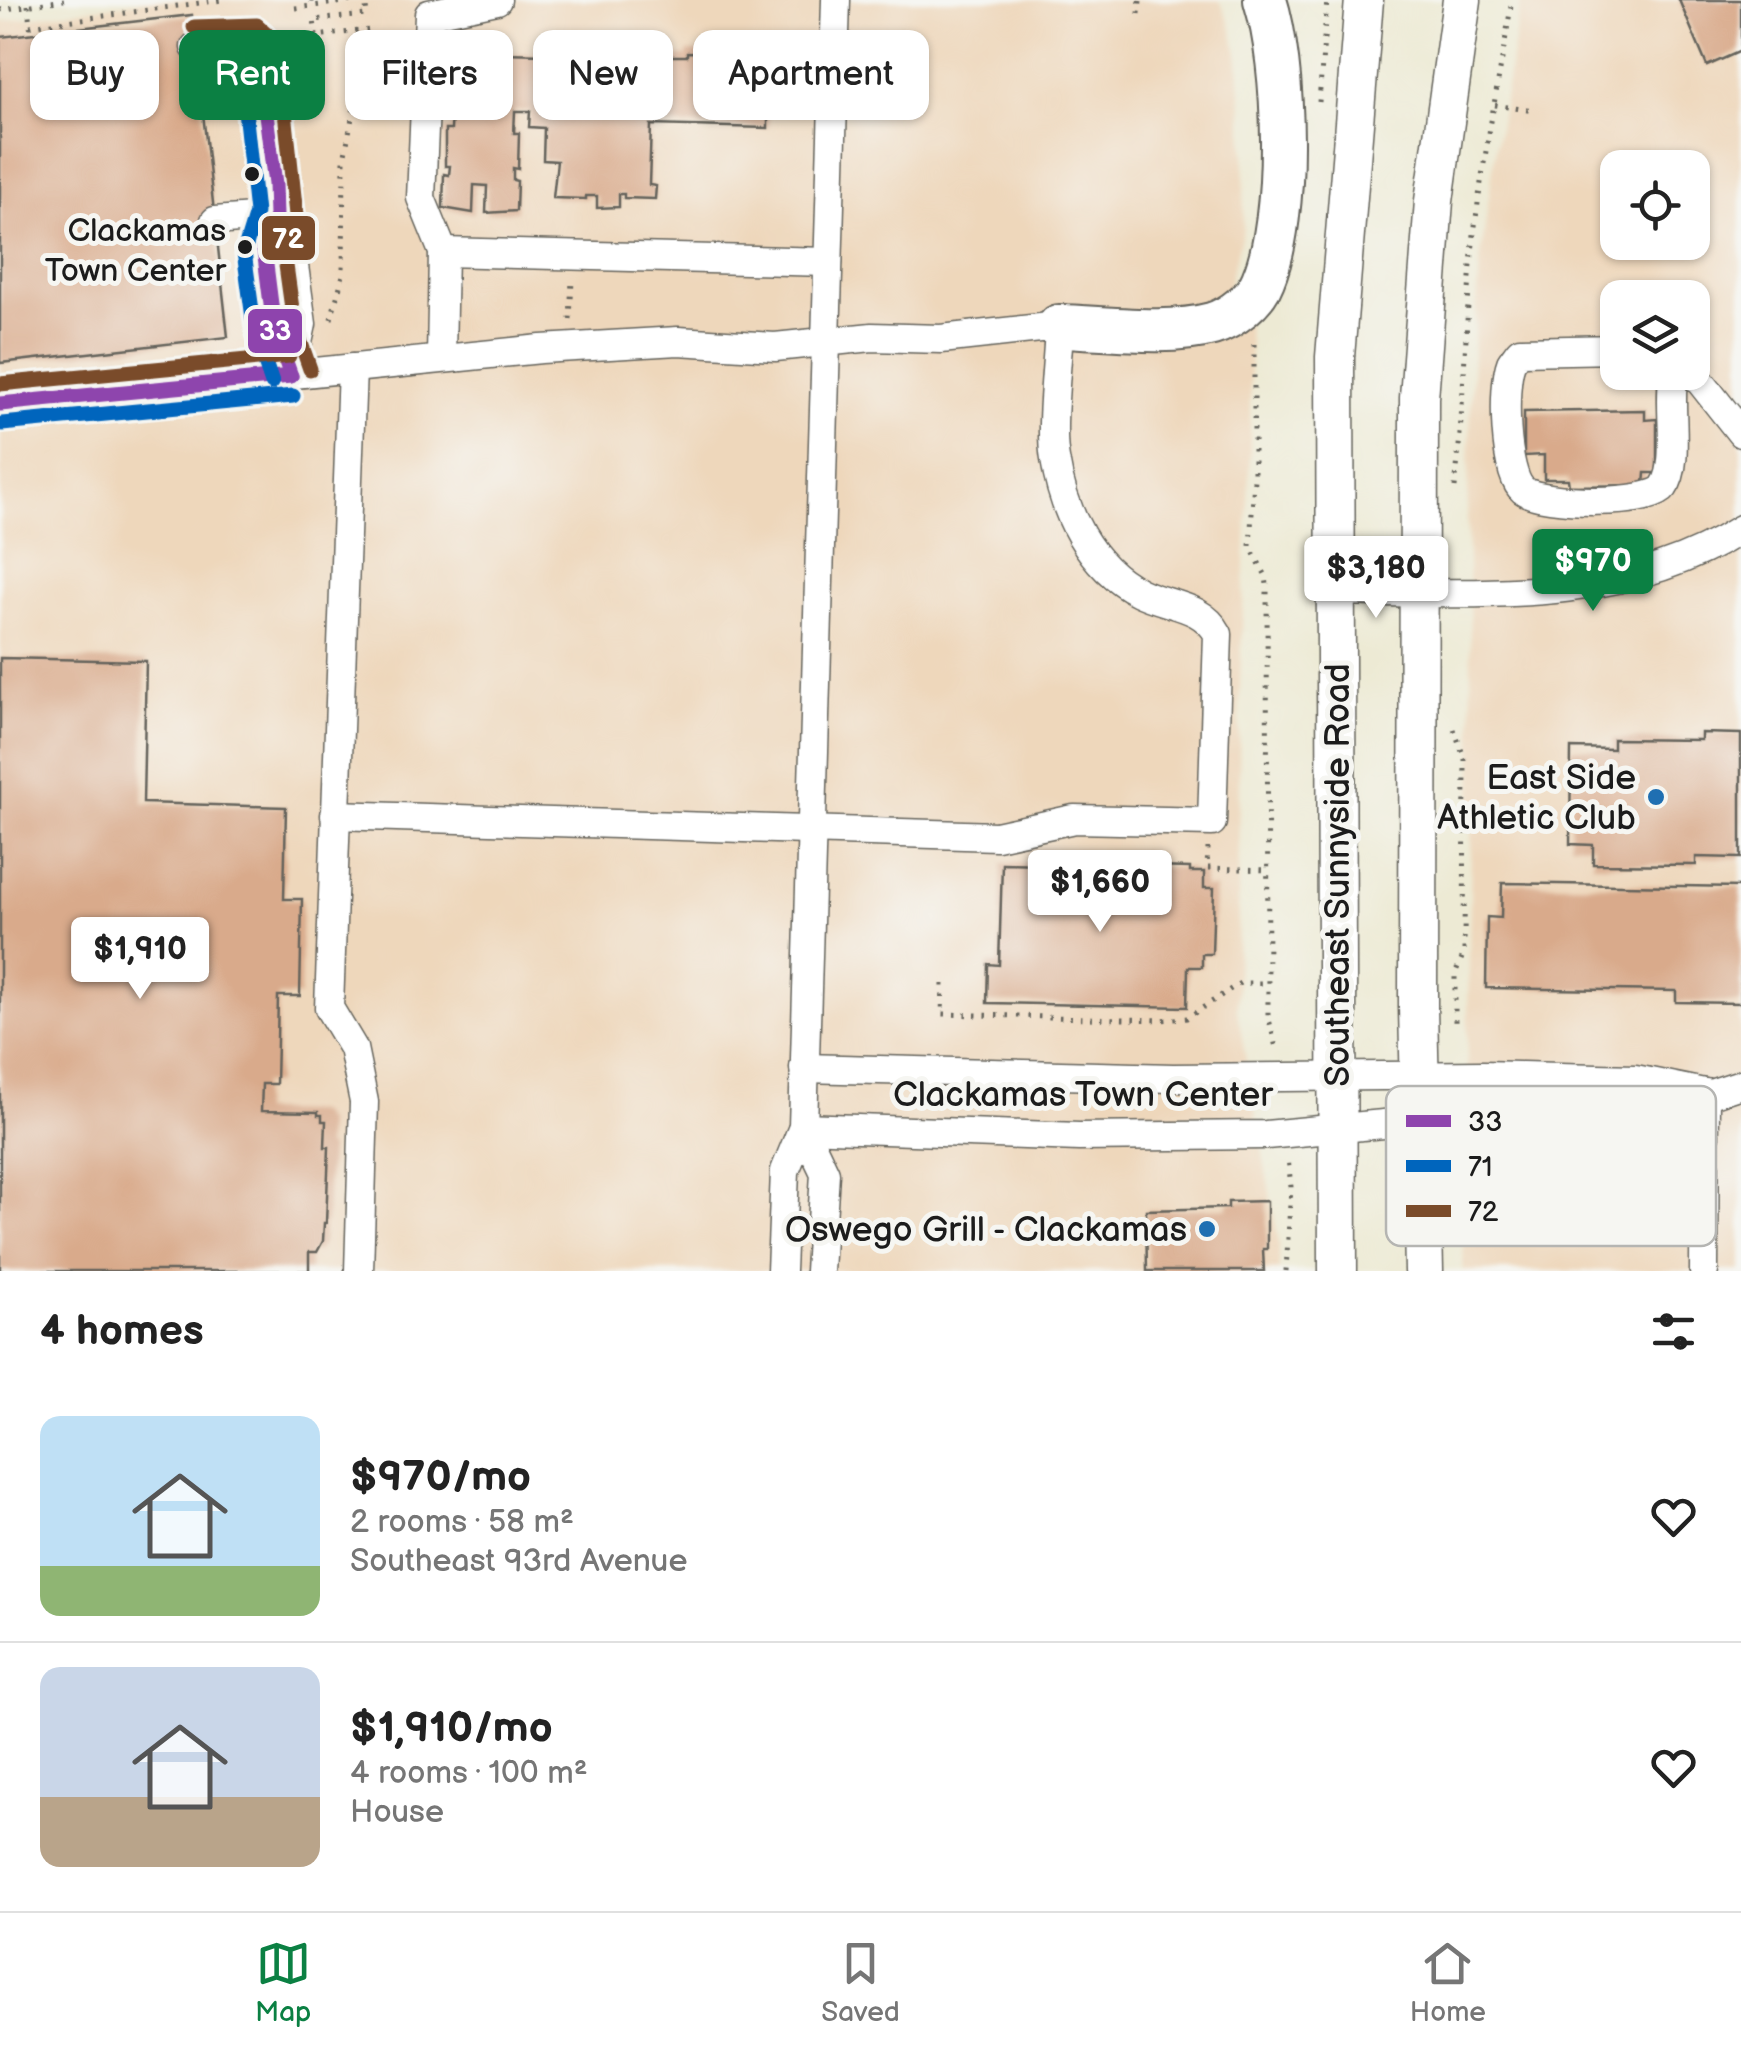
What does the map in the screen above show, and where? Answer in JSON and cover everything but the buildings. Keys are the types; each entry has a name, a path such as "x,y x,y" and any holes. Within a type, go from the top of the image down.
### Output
{"highway":[{"path":"1060,326 1182,328 1214,324 1245,304 1262,284 1278,214 1280,159 1280,96 1265,0"}],"main road":[{"name":"Southeast Sunnyside Road","path":"1338,1271 1336,328 1364,0"},
{"path":"1420,1086 1419,398 1434,201 1462,0"},
{"path":"1424,1246 1424,1271"}],"street":[{"path":"441,358 443,252 421,198 429,14 497,0"},
{"path":"781,1271 784,1171 803,1127 836,0"},
{"path":"266,120 276,216 291,244 302,324 291,376"},
{"path":"215,222 276,216"},
{"path":"443,252 828,262"},
{"path":"0,404 569,348 678,341 775,347 872,337 941,339 1060,326 1054,458 1078,534 1100,562 1137,591 1200,613 1218,634 1212,822 1074,819 996,836 335,815"},
{"path":"1600,349 1520,350 1512,362 1508,380 1508,455 1514,480 1526,492 1541,498 1653,496 1664,488 1671,460 1673,390"},
{"path":"338,370 335,815 329,1008 354,1048 364,1102 359,1271"},
{"path":"1707,390 1741,433"},
{"path":"1335,591 1541,592 1606,583 1693,556 1741,528"},
{"name":"Clackamas Town Center","path":"804,1068 1206,1078 1420,1075 1634,1079 1670,1086"},
{"name":"Clackamas Town Center","path":"1716,1090 1741,1084"},
{"name":"Clackamas Town Center","path":"803,1127 1079,1137 1266,1135 1386,1123"},
{"path":"803,1127 825,1173 819,1271"},
{"path":"1704,1246 1704,1271"}],"path":[{"path":"0,10 64,0"},
{"path":"28,5 30,26 222,0"},
{"path":"295,8 362,0 367,15 314,20 316,36 369,30 344,158 342,275 331,319 338,370"},
{"path":"1139,14 1140,0"},
{"path":"1460,459 1464,344 1474,237 1512,0"},
{"path":"1495,105 1534,111"},
{"path":"569,348 572,271 578,256"},
{"path":"1254,356 1250,546 1267,586 1268,1015 1276,1045"},
{"path":"1454,988 1457,964 1464,954 1465,760"},
{"path":"1209,822 1208,868 1270,870"},
{"path":"943,984 942,1014 1161,1020 1187,1018 1240,982 1269,983"},
{"path":"1286,1271 1292,1187"}],"shaded area":[{"name":"Clackamas Town Center","path":"148,0 1220,0 1239,62 1245,154 1243,230 1228,286 1247,325 1250,348 1250,449 1240,677 1237,1010 1279,1244 1279,1271 0,1271 0,22"},
{"path":"1521,0 1741,0 1741,1271 1463,1271 1463,1246 1716,1246 1716,1086 1467,1086 1473,750 1467,518 1481,255"}],"transit line":[{"name":"72","path":"194,27 257,25 266,33 280,65 296,215 284,251 294,323 310,369"},
{"name":"71","path":"246,120 256,213 244,252 255,333 272,383"},
{"name":"33","path":"267,120 276,216 264,249 274,328 291,376"},
{"name":"72","path":"0,384 289,356"},
{"name":"33","path":"0,404 291,376"},
{"name":"71","path":"2,424 293,396"}],"place":[{"name":"Clackamas Town Center","path":"245,247"},
{"name":"East Side Athletic Club","path":"1656,797"},
{"name":"Oswego Grill - Clackamas","path":"1207,1229"}]}
